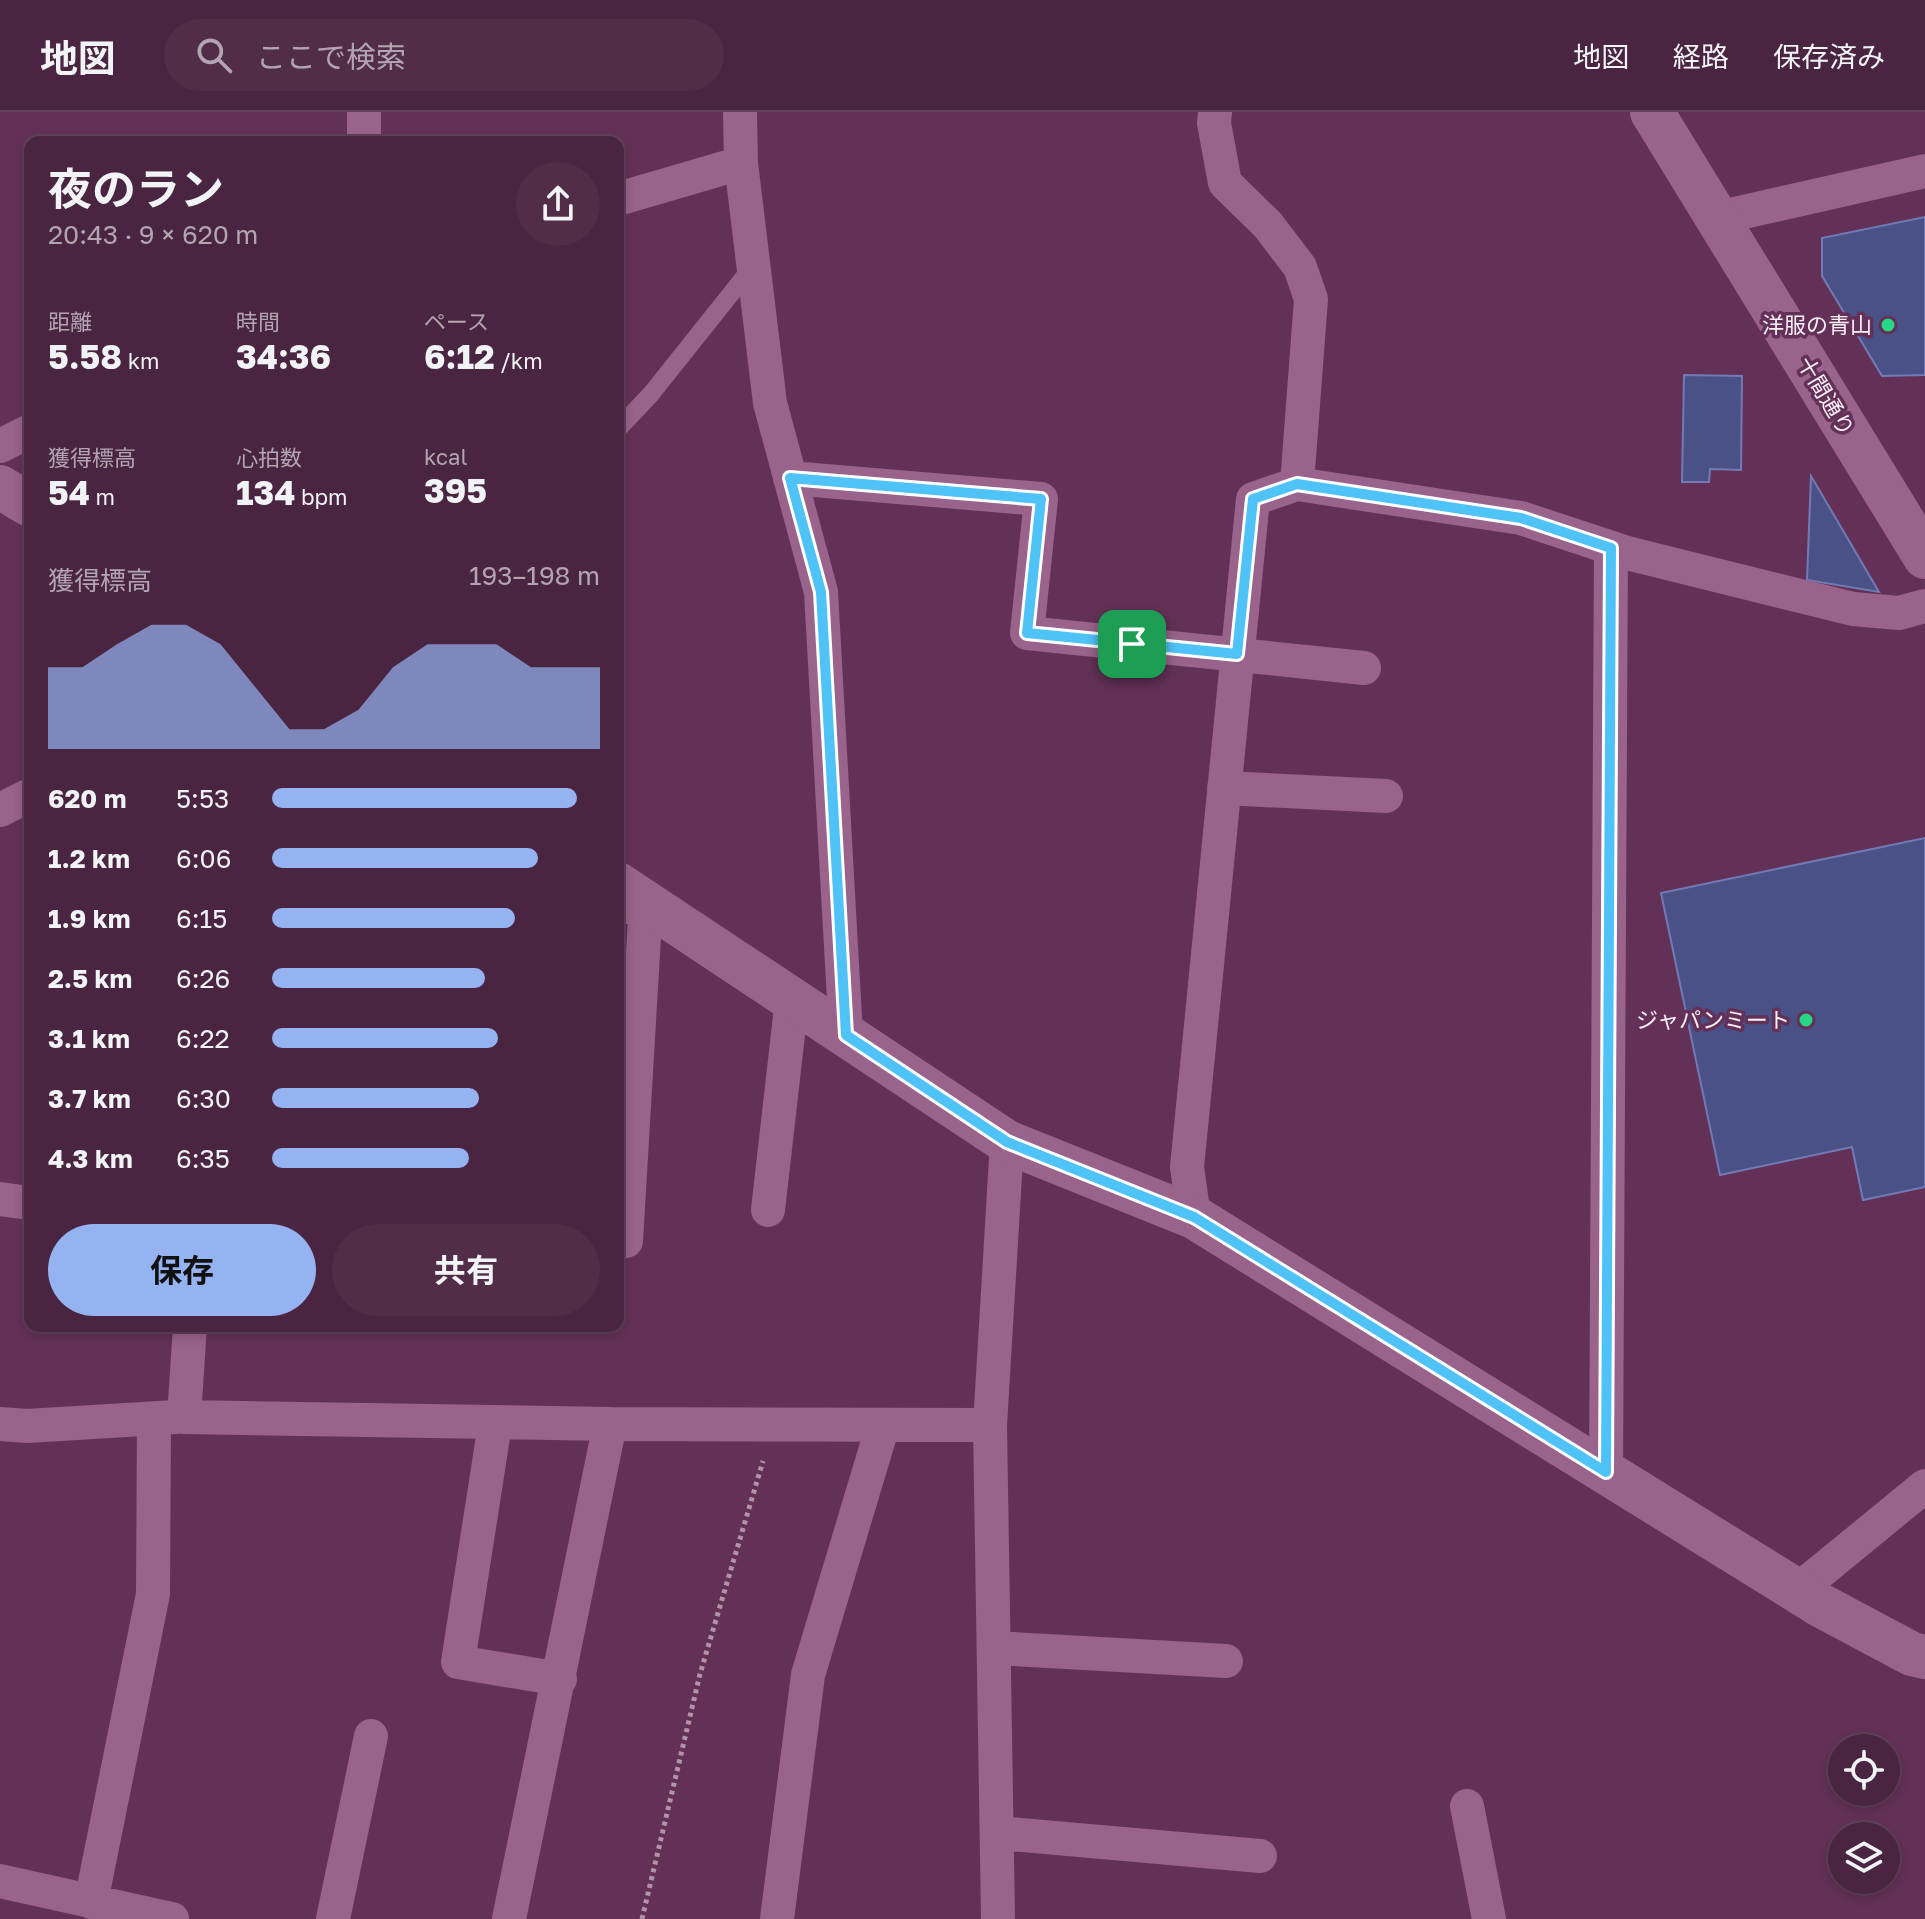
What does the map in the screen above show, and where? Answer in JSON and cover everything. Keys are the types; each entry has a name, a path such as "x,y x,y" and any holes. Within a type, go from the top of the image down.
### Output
{"street":[{"path":"364,112 364,136"},
{"path":"740,112 741,163 770,403 821,592 846,1035"},
{"path":"1215,112 1214,123 1225,183 1268,225 1300,267 1311,299 1297,484"},
{"name":"十間通り","path":"1652,112 1925,557"},
{"path":"624,197 741,163"},
{"path":"1717,218 1925,171"},
{"path":"0,446 24,434"},
{"path":"790,478 1041,499 1027,633 1364,668"},
{"path":"1194,1217 1187,1167 1253,499 1297,484 1521,518 1611,548 1853,609 1899,613 1925,606"},
{"path":"0,487 24,501"},
{"path":"1606,1472 1611,548"},
{"path":"1224,788 1386,796"},
{"path":"0,810 24,798"},
{"path":"627,899 792,999 1007,1142 1194,1217 1798,1590 1912,1654 1925,1657"},
{"path":"626,1241 627,899"},
{"path":"768,1210 792,999"},
{"path":"998,1919 990,1425 1007,1142"},
{"path":"0,1199 24,1202"},
{"path":"91,1902 153,1594 169,1418 189,1332"},
{"path":"0,1424 27,1426 169,1418 495,1424 990,1425"},
{"path":"495,1424 458,1662 560,1679"},
{"path":"509,1919 610,1424"},
{"path":"777,1919 808,1675 883,1425"},
{"path":"1798,1590 1925,1486"},
{"path":"995,1648 1226,1661"},
{"path":"333,1919 371,1736"},
{"path":"1467,1806 1489,1919"},
{"path":"999,1833 1260,1856"},
{"path":"0,1881 51,1906 91,1902 172,1919"}],"lane":[{"path":"624,423 651,394 753,266"}],"path":[{"path":"642,1919 700,1674 774,1425"}],"building":[{"name":"洋服の青山","path":"1925,217 1925,375 1882,376 1822,276 1822,238"},
{"path":"1684,375 1742,376 1741,470 1710,469 1709,482 1682,482"},
{"path":"1811,476 1879,592 1807,580"},
{"name":"ジャパンミート","path":"1925,838 1925,1187 1863,1200 1852,1147 1720,1175 1661,893"}],"place":[{"name":"洋服の青山","path":"1888,325"},
{"name":"ジャパンミート","path":"1806,1020"}],"route":[{"path":"790,478 1041,499 1027,633 1132,644 1237,654 1253,499 1297,484 1521,518 1611,548 1606,1472 1194,1217 1007,1142 846,1035 821,592 790,478"}]}
